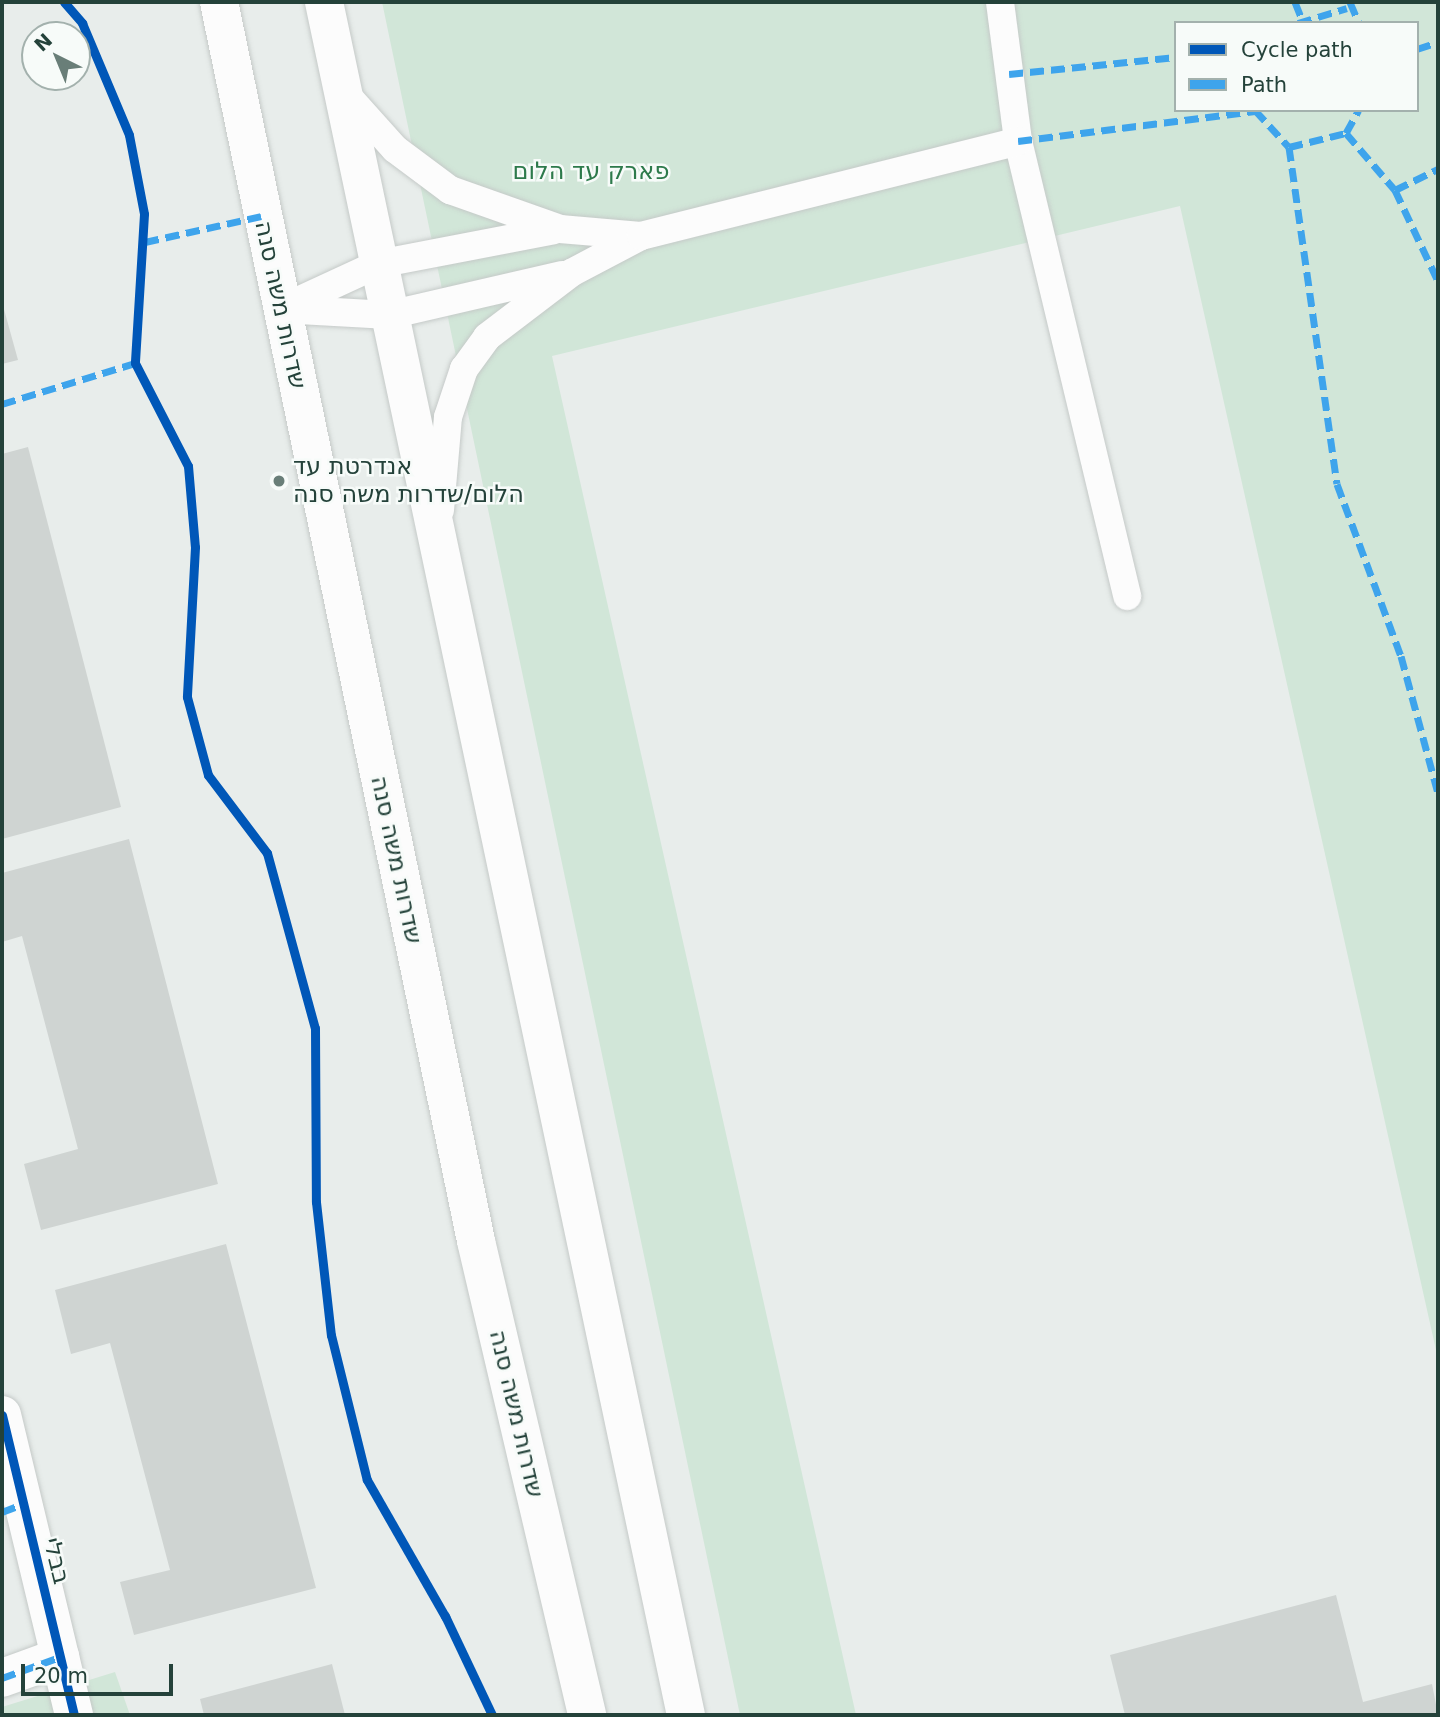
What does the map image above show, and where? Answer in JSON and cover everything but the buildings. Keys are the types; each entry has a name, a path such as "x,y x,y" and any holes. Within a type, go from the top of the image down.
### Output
{"main road":[{"name":"שדרות משה סנה","path":"219,2 476,1241 587,1715"},
{"path":"324,2 686,1715"},
{"name":"בבלי","path":"2,1415 12,1508 60,1657 74,1715"},
{"path":"2,1678 60,1657"}],"lane":[{"path":"1000,2 1018,141 1127,596"},
{"path":"342,89 395,149 450,190 560,229 641,236"},
{"path":"437,542 448,417 464,369 487,337 571,273 641,236 1018,141"},
{"path":"281,309 378,264 560,229"},
{"path":"281,309 389,315 571,273"}],"green space":[{"name":"פארק עד הלום","path":"382,2 1438,2 1438,1359 1180,206 552,356 856,1715 740,1715"},
{"path":"115,1672 130,1715 2,1715 2,1707"}],"marked path":[{"path":"1295,2 1302,19"},
{"path":"1350,2 1358,21"},
{"path":"1305,21 1347,8"},
{"path":"1419,48 1438,42"},
{"path":"1009,74 1174,57"},
{"path":"1018,141 1247,112"},
{"path":"1257,112 1289,147 1346,133 1358,112"},
{"path":"1346,133 1395,190 1438,281"},
{"path":"1289,147 1337,484 1401,656 1438,793"},
{"path":"1395,190 1438,169"},
{"path":"145,242 261,216"},
{"path":"2,404 135,363"},
{"path":"2,1512 23,1504"},
{"path":"2,1678 60,1657"}],"cycle path":[{"path":"64,2 82,23 129,135 144,214 135,363 188,466 195,547 187,697 208,775 267,853 315,1028 316,1202 331,1335 367,1480 445,1616 492,1715"},
{"path":"2,1415 74,1715"}],"place":[{"name":"אנדרטת עד הלום/שדרות משה סנה","path":"279,481"}]}
